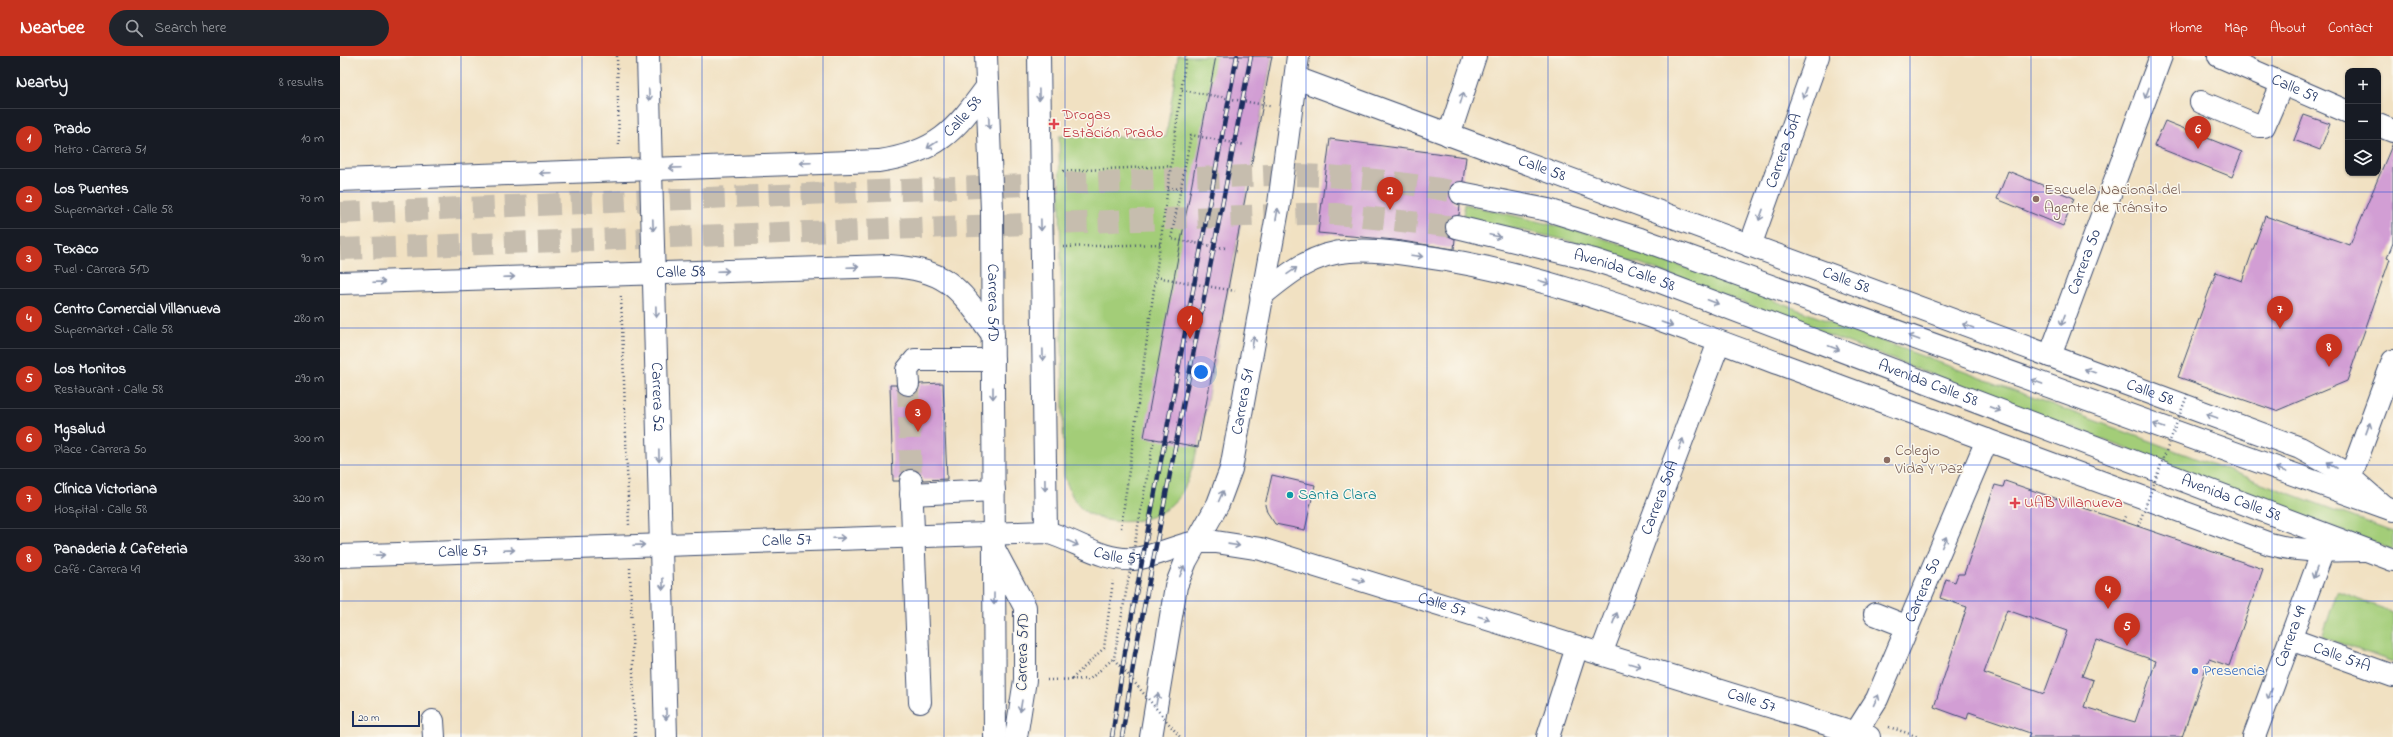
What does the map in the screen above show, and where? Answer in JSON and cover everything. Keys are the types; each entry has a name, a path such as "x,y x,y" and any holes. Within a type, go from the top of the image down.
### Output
{"street":[{"name":"Carrera 52","path":"648,56 655,273 666,737"},
{"name":"Carrera 51D","path":"986,56 992,211 994,737"},
{"path":"1039,56 1046,532"},
{"name":"Carrera 51","path":"1151,737 1176,589 1182,570 1218,504 1231,469 1278,204 1298,56"},
{"path":"1449,135 1475,56"},
{"name":"Carrera 50A","path":"1750,246 1818,56"},
{"name":"Carrera 50","path":"2050,356 2161,56"},
{"name":"Calle 59","path":"2219,56 2345,111"},
{"name":"Calle 58","path":"1296,78 2300,448 2327,461 2388,508"},
{"path":"2201,102 2259,126 2264,126 2282,84"},
{"name":"Calle 58","path":"340,180 879,161 902,158 927,149 948,135 965,117 987,87"},
{"path":"2381,126 2393,131"},
{"path":"1461,193 1548,210 1640,239 2388,508"},
{"name":"Avenida Calle 58","path":"1457,227 1594,260 1653,279 2326,543 2365,550 2393,560"},
{"path":"1262,296 1289,272 1307,261 1338,252 1380,251 1443,259 1524,276 1719,342 2270,544 2288,549 2326,543"},
{"name":"Calle 58","path":"340,283 889,266 913,267 929,271 956,289 993,335"},
{"name":"Carrera 50A","path":"1601,654 1719,342"},
{"path":"908,384 907,370 915,360 993,360"},
{"path":"2350,478 2393,360"},
{"name":"Carrera 50","path":"1859,736 1877,699 1987,440"},
{"path":"920,702 911,487 994,490"},
{"name":"Calle 57","path":"340,556 912,535 994,541 1046,532 1097,553 1117,558 1147,556 1196,542 1216,542 1260,549 1601,654 1859,736"},
{"name":"Carrera 51D","path":"994,541 1025,608 1025,680 1016,737"},
{"name":"Carrera 49","path":"2254,737 2326,543"},
{"path":"1875,614 1908,627"},
{"name":"Calle 57A","path":"2290,639 2393,676"},
{"path":"1548,737 1577,647"}],"path":[{"path":"617,56 619,154"},
{"path":"1121,528 1186,56"},
{"path":"1182,90 1270,106"},
{"path":"1225,248 1171,239 1191,135 1245,145"},
{"path":"1056,171 1171,166"},
{"path":"1168,188 1181,190"},
{"path":"1057,247 1160,244"},
{"path":"1156,277 1235,291"},
{"path":"621,292 629,528"},
{"path":"2138,526 2188,393"},
{"path":"1025,680 1090,679 1114,658 1154,439"},
{"path":"1132,538 1139,536"},
{"path":"630,562 636,737"},
{"path":"1072,679 1104,648 1114,576"},
{"path":"1114,658 1180,737"}],"green space":[{"path":"1178,56 1272,56 1198,447 1187,483 1174,502 1165,510 1154,515 1143,519 1130,521 1105,520 1093,516 1080,507 1074,499 1064,476 1059,136 1166,137"},
{"path":"1464,204 1587,233 1641,251 2393,532 2393,550 1639,263 1583,244 1463,217"},
{"path":"2337,592 2393,612 2393,662 2322,637"}],"building":[{"path":"1216,56 1272,56 1198,447 1144,437"},
{"path":"2304,115 2330,124 2320,150 2294,140"},
{"path":"2165,121 2242,152 2232,177 2154,146"},
{"path":"1330,139 1466,157 1463,181 1452,185 1449,191 1453,202 1460,205 1459,215 1448,218 1445,224 1448,236 1455,239 1454,249 1395,240 1318,233"},
{"path":"2393,143 2393,243 2387,258 2390,259 2347,381 2276,411 2178,377 2216,272 2242,281 2265,216 2350,245 2379,176 2381,176 2381,171"},
{"name":"Escuela Nacional del Agente de Tránsito","path":"2008,171 2074,198 2063,226 1997,199"},
{"path":"943,383 947,479 923,480 917,470 910,469 904,471 899,481 893,481 890,385 896,385 898,391 908,396 915,394 920,384"},
{"name":"Santa Clara","path":"1272,475 1315,485 1305,530 1275,524 1267,512 1265,505"},
{"path":"2005,481 2263,569 2229,666 2209,659 2182,737 2028,737 2030,733 1969,712 1967,719 1934,707 1967,607 1940,598 1946,579 1955,582 1958,574 1964,574 1995,485 2003,487","holes":["2007,610 2067,631 2044,694 1984,673","2096,640 2156,661 2135,722 2084,707 2093,680 2082,676"]}],"tunnel":[{"path":"340,213 1271,175 1367,179 1461,193"},
{"path":"340,249 1302,214 1336,214 1457,227"},
{"path":"908,384 911,481"}],"railway":[{"path":"1112,737 1125,652 1237,56"},
{"path":"1122,737 1135,654 1251,56"}],"place":[{"name":"Drogas Estación Prado","path":"1054,124"},
{"name":"Mgsalud","path":"2198,149"},
{"name":"Escuela Nacional del Agente de Tránsito","path":"2036,199"},
{"name":"Los Puentes","path":"1390,210"},
{"name":"Clínica Victoriana","path":"2280,329"},
{"name":"Prado","path":"1190,339"},
{"name":"Panaderia & Cafeteria","path":"2329,367"},
{"name":"Texaco","path":"918,432"},
{"name":"Colegio Vida Y Paz","path":"1887,460"},
{"name":"Santa Clara","path":"1290,495"},
{"name":"UAB Villanueva","path":"2015,503"},
{"name":"Centro Comercial Villanueva","path":"2108,609"},
{"name":"Los Monitos","path":"2127,646"},
{"name":"Presencia","path":"2195,671"}]}
